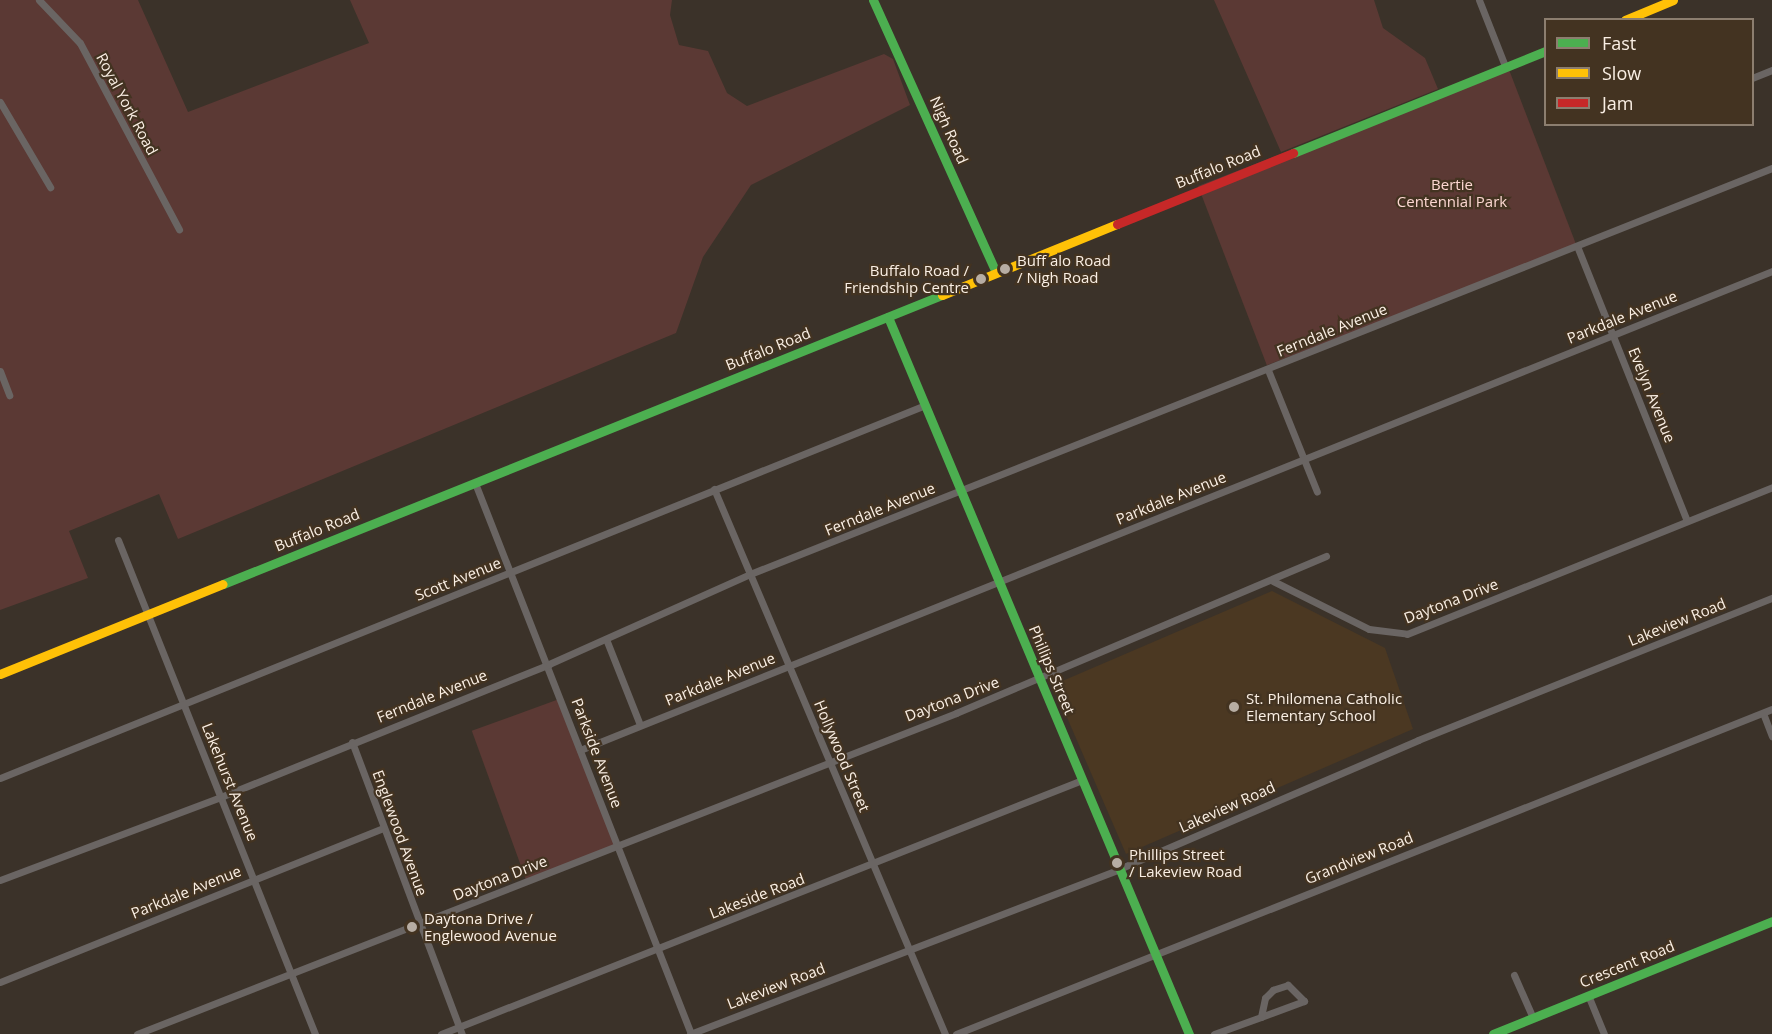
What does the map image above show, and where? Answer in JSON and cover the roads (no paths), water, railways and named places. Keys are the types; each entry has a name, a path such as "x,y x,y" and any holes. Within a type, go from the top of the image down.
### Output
{"street":[{"name":"Royal York Road","path":"39,0 80,43 178,229"},
{"name":"Nigh Road","path":"873,0 996,273"},
{"path":"1479,0 1505,66"},
{"path":"1630,18 1673,0"},
{"name":"Buffalo Road","path":"0,674 1544,51"},
{"path":"1754,77 1772,70"},
{"path":"0,102 50,187"},
{"name":"Ferndale Avenue","path":"0,880 223,796 549,664 750,574 1772,168"},
{"name":"Evelyn Avenue","path":"1577,246 1688,521"},
{"name":"Parkdale Avenue","path":"580,750 1772,271"},
{"name":"Phillips Street","path":"888,317 1189,1034"},
{"path":"1268,370 1317,492"},
{"path":"0,371 9,395"},
{"name":"Scott Avenue","path":"0,778 925,405"},
{"name":"Parkside Avenue","path":"476,483 549,664 580,750 691,1034"},
{"name":"Daytona Drive","path":"137,1034 1040,679 1272,581 1369,629 1407,634 1772,487"},
{"name":"Hollywood Street","path":"714,489 945,1034"},
{"name":"Lakehurst Avenue","path":"118,540 223,796 315,1034"},
{"path":"1272,581 1326,556"},
{"name":"Lakeview Road","path":"691,1034 1119,868 1213,830 1247,811 1772,598"},
{"path":"606,639 640,725"},
{"name":"Grandview Road","path":"956,1034 1772,709"},
{"path":"1762,713 1772,736"},
{"name":"Englewood Avenue","path":"352,742 461,1030"},
{"name":"Lakeside Road","path":"441,1034 461,1030 1082,780"},
{"name":"Parkdale Avenue","path":"0,982 383,828"},
{"name":"Crescent Road","path":"1493,1034 1772,921"},
{"path":"1514,975 1533,1018"},
{"path":"1214,1034 1261,1017 1304,1000 1288,985 1273,990 1265,998 1261,1017"},
{"path":"1588,996 1604,1034"}],"place":[{"name":"Buff alo Road / Nigh Road","path":"1005,269"},
{"name":"Buffalo Road / Friendship Centre","path":"981,279"},
{"name":"St. Philomena Catholic Elementary School","path":"1234,707"},
{"name":"Phillips Street / Lakeview Road","path":"1117,863"},
{"name":"Daytona Drive / Englewood Avenue","path":"412,927"}],"park label":[{"name":"Bertie Centennial Park","path":"1452,192"}]}
